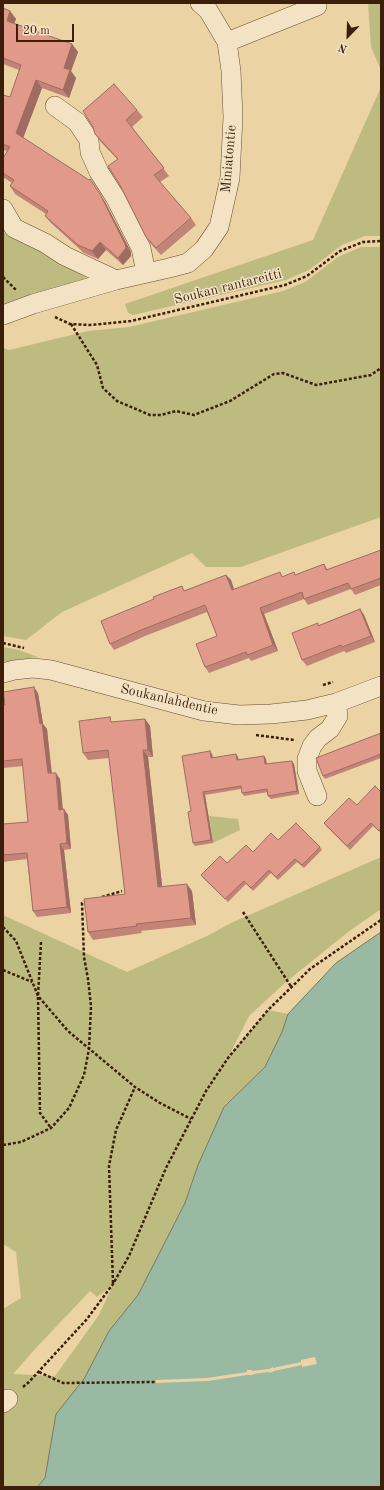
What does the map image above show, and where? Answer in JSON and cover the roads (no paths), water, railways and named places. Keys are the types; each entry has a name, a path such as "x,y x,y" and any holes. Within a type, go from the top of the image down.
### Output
{"street":[{"name":"Miniatontie","path":"3,316 33,304 116,280 188,263 204,249 219,227 230,178 232,117 231,71 228,42 208,10 200,3"},
{"path":"228,42 317,6"},
{"path":"55,106 77,122 90,140 90,152 99,172 115,197 141,248 146,274"},
{"path":"3,209 14,228 45,243 65,256 116,280"},
{"name":"Soukanlahdentie","path":"3,673 33,668 51,670 204,711 239,714 271,714 307,710 336,703 381,686"},
{"path":"317,796 307,771 307,759 312,746 318,738 330,729 338,716 336,703"}]}
